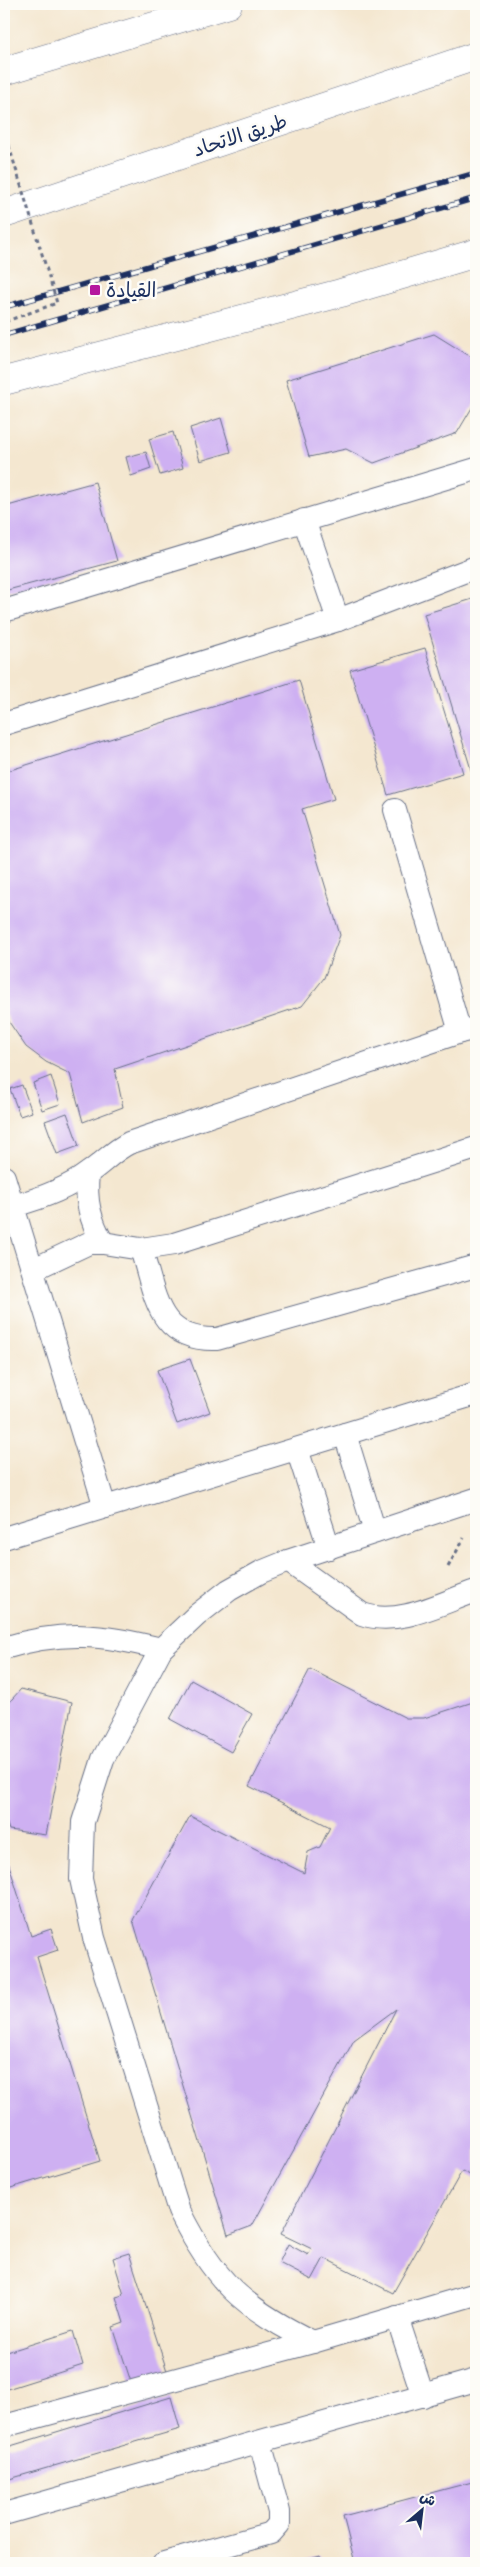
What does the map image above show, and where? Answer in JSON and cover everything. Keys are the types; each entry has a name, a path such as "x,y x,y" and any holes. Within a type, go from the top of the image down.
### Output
{"main road":[{"path":"4,71 228,4"},
{"name":"طريق الاتحاد","path":"4,214 476,56"},
{"path":"4,381 341,293 476,253"}],"lane":[{"path":"4,612 476,468"},
{"path":"304,520 338,620"},
{"path":"4,724 338,620 476,567"},
{"path":"9,1201 36,1200 88,1174 105,1158 129,1143 468,1030 395,810"},
{"path":"34,1269 81,1245 103,1242 141,1249 174,1244 476,1148"},
{"path":"88,1174 86,1192 88,1210 94,1227 103,1242"},
{"path":"4,1177 9,1201 34,1269 105,1507"},
{"path":"141,1249 168,1324 182,1334 199,1339 217,1339 476,1266"},
{"path":"4,1538 476,1394"},
{"path":"345,1434 375,1532"},
{"path":"297,1450 329,1548"},
{"path":"313,2342 274,2323 244,2301 217,2275 195,2244 178,2212 94,1938 81,1879 83,1822 103,1759 161,1649 197,1615 229,1590 261,1572 288,1561 474,1499"},
{"path":"288,1561 362,1614 374,1618 400,1618 476,1591"},
{"path":"4,1648 33,1639 76,1635 119,1638 161,1649"},
{"path":"4,2426 313,2342 476,2294"},
{"path":"398,2317 423,2396"},
{"path":"4,2514 476,2380"},
{"path":"164,2563 272,2533 276,2529 280,2518 279,2512 260,2442"}],"path":[{"path":"4,130 58,303 4,322"},
{"path":"444,1602 444,1576 467,1529 474,1499"}],"building":[{"path":"434,334 476,360 476,401 457,433 374,463 346,449 309,457 286,380"},
{"path":"221,418 231,452 200,461 190,428"},
{"path":"173,432 183,468 160,475 149,439"},
{"path":"146,452 151,469 131,476 126,457"},
{"path":"95,482 117,561 4,591 4,507"},
{"path":"476,598 476,786 424,614"},
{"path":"425,648 463,773 388,795 350,670"},
{"path":"299,680 334,799 302,809 340,935 324,978 302,1006 115,1069 123,1107 83,1122 70,1074 46,1062 26,1047 9,1022 4,1006 4,772"},
{"path":"51,1076 60,1104 42,1110 33,1083"},
{"path":"22,1085 32,1112 20,1116 10,1089"},
{"path":"67,1113 79,1146 57,1154 45,1121"},
{"path":"190,1359 210,1412 177,1424 157,1370"},
{"path":"310,1669 406,1718 424,1718 476,1701 476,2178 462,2171 393,2293 324,2258 312,2280 279,2263 288,2244 308,2255 312,2249 281,2234 396,2009 354,2040 252,2226 228,2235 133,1920 190,1816 304,1873 308,1852 320,1847 330,1827 249,1786"},
{"path":"191,1680 252,1714 231,1752 170,1719"},
{"path":"21,1689 72,1702 46,1835 9,1830 4,1815 4,1752 6,1751 4,1708"},
{"path":"4,1849 31,1936 51,1929 58,1950 37,1957 100,2161 4,2190"},
{"path":"129,2253 167,2371 131,2382 113,2327 124,2323 116,2297 124,2295 113,2258"},
{"path":"73,2331 83,2365 4,2390 4,2353"},
{"path":"171,2397 180,2429 6,2480 4,2448"},
{"path":"476,2481 476,2563 355,2563 343,2516"},
{"path":"320,2556 322,2563 297,2563"}],"railway":[{"path":"4,307 476,173"},
{"path":"4,335 476,198"}],"place":[{"name":"القيادة","path":"95,290"}]}
